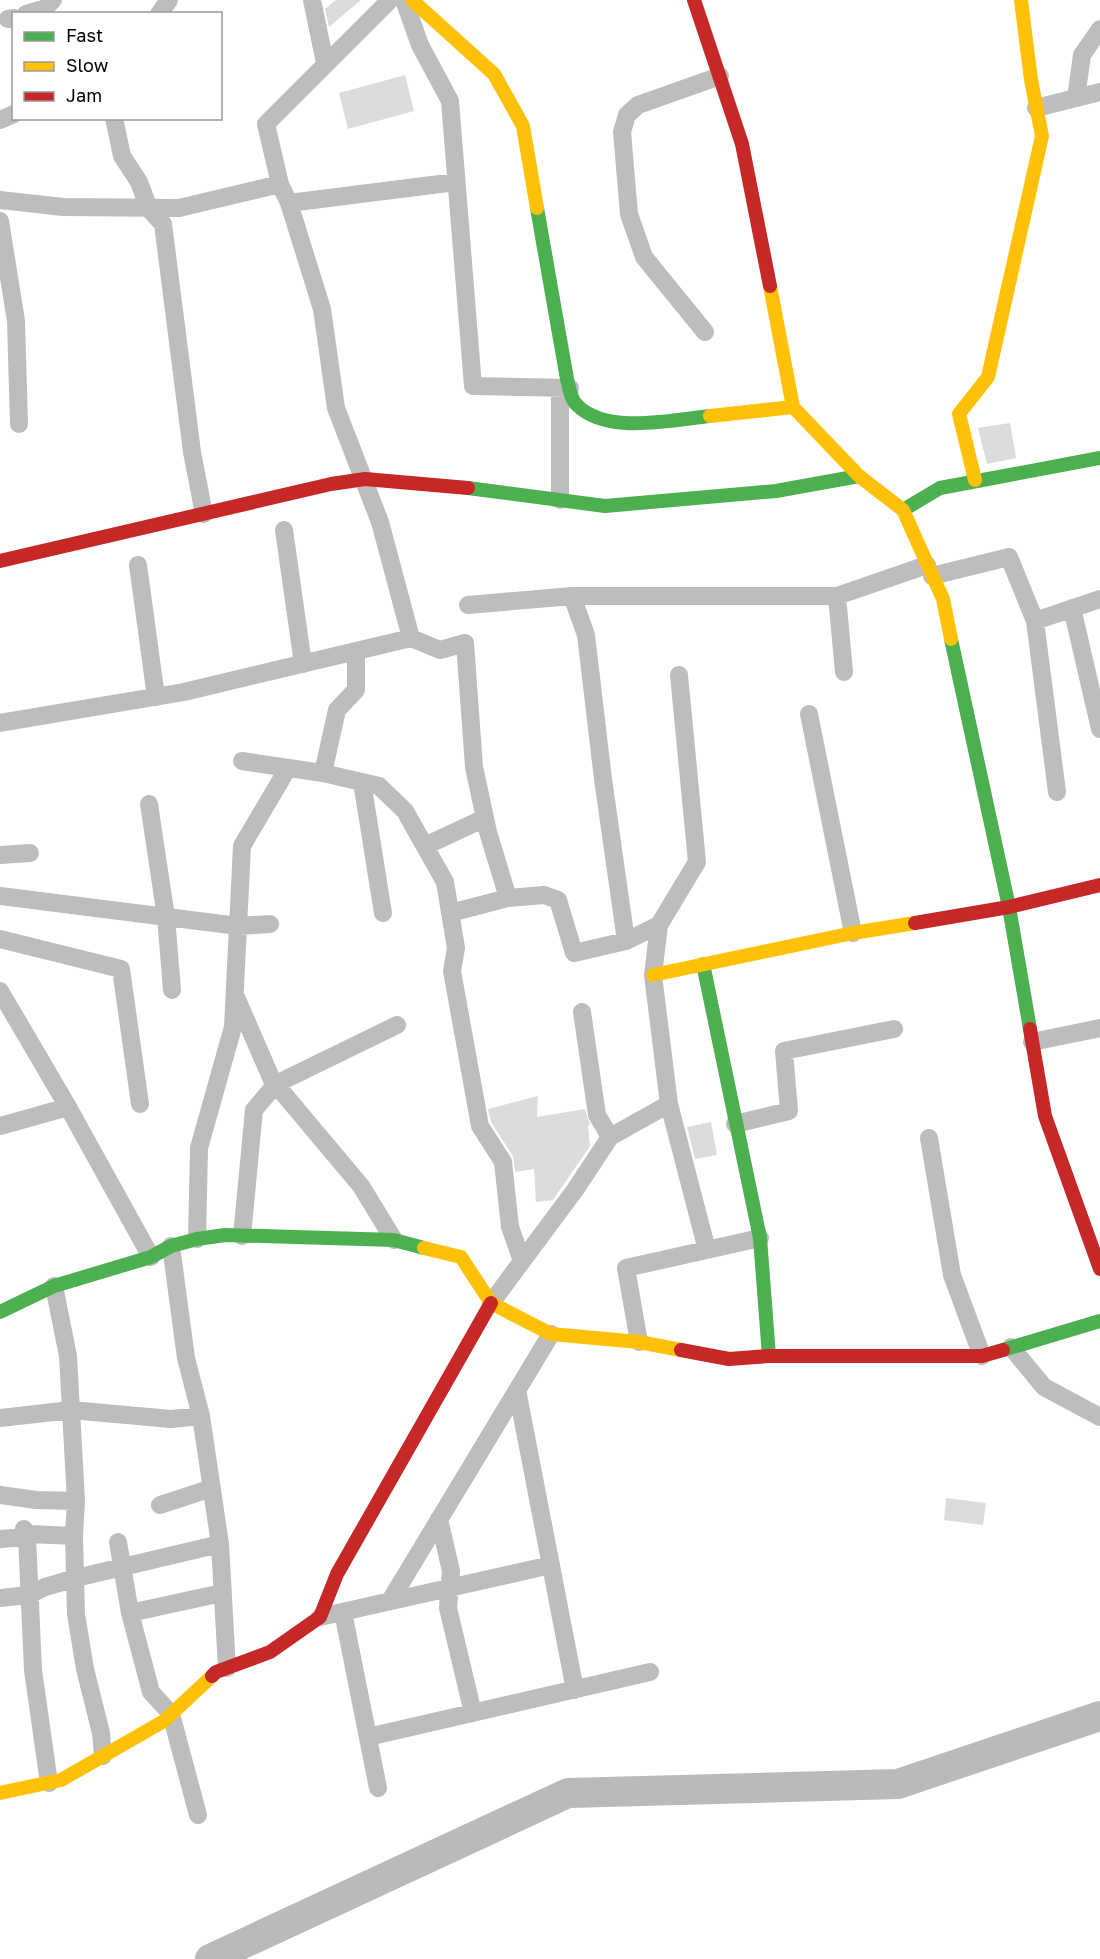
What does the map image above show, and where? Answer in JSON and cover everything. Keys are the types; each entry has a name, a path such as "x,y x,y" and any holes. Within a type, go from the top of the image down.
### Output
{"street":[{"path":"32,12 45,8 53,0"},
{"path":"312,0 325,63"},
{"path":"390,0 266,123 280,184 289,203 322,309 336,408 380,522 411,638"},
{"path":"404,0 420,45 450,101 473,386 565,388"},
{"path":"412,0 494,74 523,126 565,388 560,500"},
{"path":"694,0 742,144 793,407 860,476 903,510 943,599 1009,907 1045,1116 1100,1269"},
{"path":"975,480 959,414 988,377 1042,136 1031,80 1021,0"},
{"path":"1076,98 1082,55 1100,29"},
{"path":"705,332 644,257 629,214 622,132 627,115 638,105 720,76"},
{"path":"1036,108 1100,92"},
{"path":"114,120 122,156 139,182 149,209 163,224 192,452 204,514"},
{"path":"289,203 456,182"},
{"path":"0,200 63,207 179,208 280,184"},
{"path":"0,221 16,321 19,424"},
{"path":"565,388 575,404 590,415 612,422 639,423 793,407"},
{"path":"903,510 940,488 1100,458"},
{"path":"0,561 332,484 365,479 444,485 605,506 776,491 860,476"},
{"path":"284,530 303,664"},
{"path":"468,605 572,596 837,596 930,570 1009,557 1035,621 1057,792"},
{"path":"138,565 156,697"},
{"path":"572,596 586,635 603,779 626,941"},
{"path":"837,596 844,672"},
{"path":"1035,621 1100,599"},
{"path":"1072,609 1100,729"},
{"path":"0,723 156,697 411,638 440,650 465,643 474,767 485,818 508,898"},
{"path":"323,773 337,710 356,690 356,651"},
{"path":"679,675 697,862 659,925 653,975 669,1104 707,1250"},
{"path":"809,714 853,933"},
{"path":"242,761 323,773 379,786 405,812 425,846 445,882 456,948 452,971 480,1126 503,1162 510,1227 522,1261"},
{"path":"197,1239 199,1148 233,1027 242,846 288,768"},
{"path":"362,782 383,913"},
{"path":"149,804 166,917 172,990"},
{"path":"425,846 485,818"},
{"path":"0,855 30,853"},
{"path":"653,975 853,933 1009,907 1100,885"},
{"path":"450,913 508,898 544,895 558,900 574,953 626,941 659,925"},
{"path":"0,896 238,926 270,924"},
{"path":"0,939 121,969 140,1104"},
{"path":"703,964 760,1238 769,1356"},
{"path":"0,991 68,1107 151,1257"},
{"path":"235,994 272,1080 362,1186 394,1240"},
{"path":"582,1012 597,1115 610,1137"},
{"path":"242,1236 254,1110 276,1084 397,1025"},
{"path":"1032,1042 1100,1028"},
{"path":"735,1124 789,1111 784,1051 894,1029"},
{"path":"320,1617 337,1574 491,1303 575,1190 610,1137 669,1104"},
{"path":"0,1126 68,1107"},
{"path":"929,1138 952,1275 981,1356"},
{"path":"0,1312 54,1286 151,1257 171,1246 197,1239 242,1236 394,1240 461,1257 491,1303 551,1334 639,1342 729,1359 769,1356 981,1356 1100,1321"},
{"path":"639,1342 626,1268 760,1238"},
{"path":"171,1246 186,1358 201,1416 213,1488 220,1544 227,1668"},
{"path":"54,1286 68,1356 76,1501 74,1536 76,1614 85,1669 101,1733 103,1756"},
{"path":"390,1601 551,1334"},
{"path":"1011,1347 1044,1387 1100,1417"},
{"path":"517,1390 575,1690"},
{"path":"0,1418 71,1410 171,1419 201,1416"},
{"path":"160,1504 213,1488"},
{"path":"0,1494 36,1500 76,1501"},
{"path":"439,1519 451,1571 448,1608 473,1713"},
{"path":"0,1539 25,1533 74,1536"},
{"path":"25,1533 33,1670 49,1783"},
{"path":"118,1542 130,1613 151,1692 171,1714 198,1815"},
{"path":"0,1598 29,1595 45,1587 76,1578 220,1544"},
{"path":"0,1793 61,1780 164,1721 216,1672 270,1652 320,1617 551,1565"},
{"path":"130,1613 222,1593"},
{"path":"343,1612 378,1788"},
{"path":"368,1737 650,1672"}],"building":[{"path":"336,0 361,0 329,27 325,9"},
{"path":"405,75 414,111 348,129 339,93"},
{"path":"1010,423 1016,458 987,464 978,428"},
{"path":"538,1096 537,1117 585,1109 590,1125 588,1125 590,1146 553,1200 536,1202 534,1169 515,1172 513,1156 491,1122 488,1109"},
{"path":"711,1122 717,1155 695,1159 687,1127"},
{"path":"946,1498 986,1503 983,1525 944,1520"}],"waterway":[{"path":"210,1959 568,1793 898,1784 1100,1716"}],"traffic: fast":[{"path":"537,208 567,379 575,403 589,414 622,423 659,422 710,416"},
{"path":"903,510 940,488 1100,458"},
{"path":"468,488 605,506 776,491 859,476"},
{"path":"951,639 1009,907 1030,1029"},
{"path":"703,964 760,1238 769,1356"},
{"path":"0,1312 54,1286 151,1257 171,1246 197,1239 225,1235 394,1240 424,1248"},
{"path":"1003,1350 1100,1321"}],"traffic: slow":[{"path":"412,0 494,74 523,126 537,208"},
{"path":"975,480 959,414 988,377 1042,136 1031,80 1021,0"},
{"path":"770,286 793,407"},
{"path":"710,416 793,407 859,476 903,510 943,599 951,639"},
{"path":"653,975 853,933 915,923"},
{"path":"424,1248 461,1257 491,1303 551,1334 639,1342 681,1350"},
{"path":"0,1793 61,1780 164,1721 212,1676"}],"traffic: jam":[{"path":"694,0 742,144 770,286"},
{"path":"0,561 331,484 365,479 468,488"},
{"path":"915,923 1009,907 1100,885"},
{"path":"1030,1029 1045,1116 1100,1269"},
{"path":"212,1676 216,1672 270,1652 320,1617 337,1574 491,1303"},
{"path":"681,1350 729,1359 769,1356 982,1356 1003,1350"}]}
